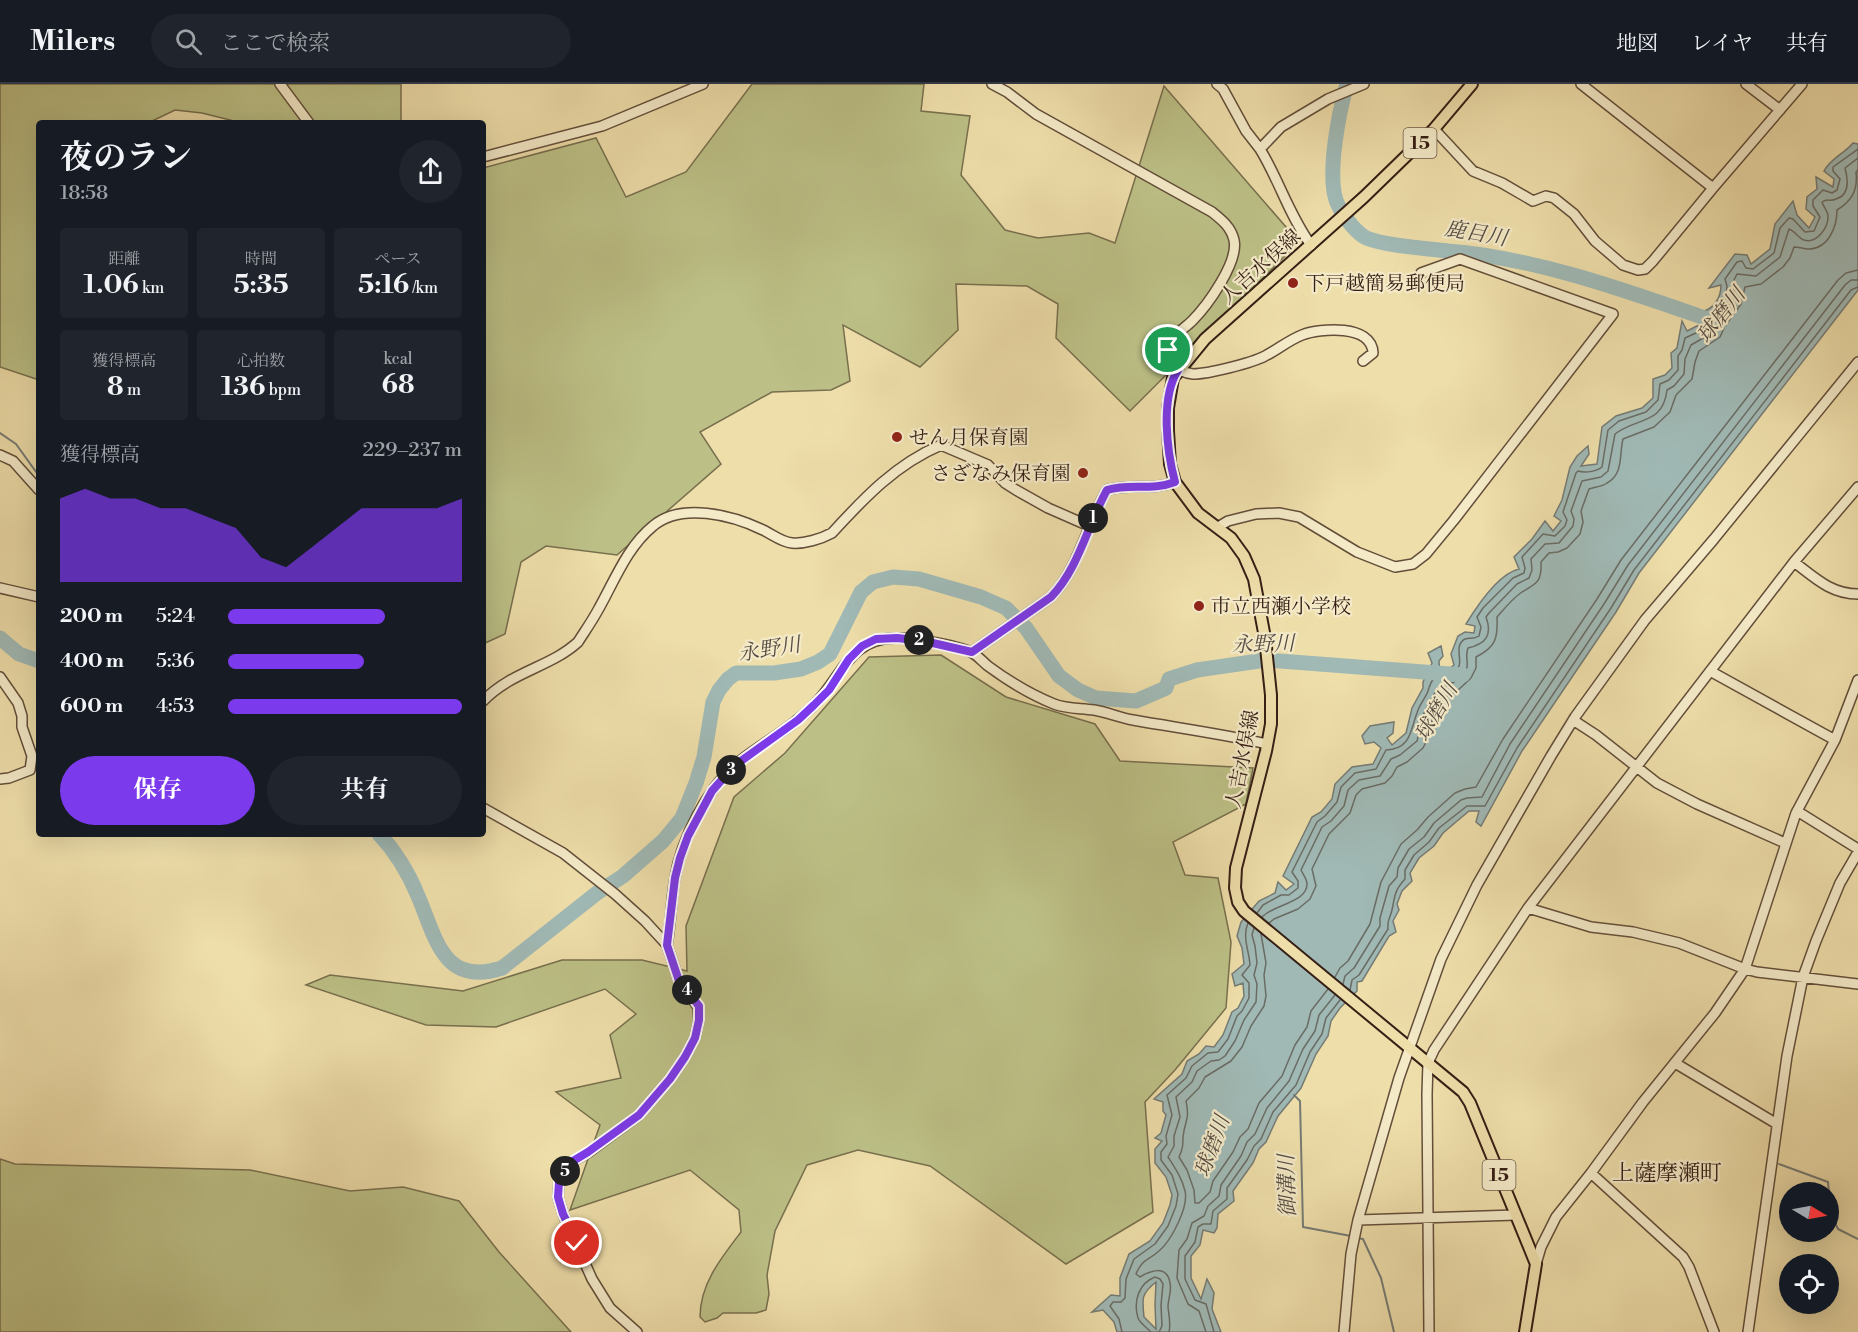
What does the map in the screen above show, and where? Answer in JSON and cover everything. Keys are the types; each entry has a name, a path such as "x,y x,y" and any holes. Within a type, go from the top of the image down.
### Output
{"main road":[{"name":"人吉水俣線","path":"1472,84 1434,129 1364,197 1205,339 1178,370 1173,378 1168,408 1170,464 1175,482 1198,513 1231,538 1244,556 1251,571 1266,650 1271,724 1236,868 1235,888 1238,902 1244,911 1463,1092 1470,1103 1536,1264"},
{"path":"1525,1332 1536,1264"}],"street":[{"path":"280,84 307,120"},
{"path":"486,157 602,126 703,84"},
{"path":"992,84 1036,114 1212,212 1228,225 1235,243 1228,267 1215,295 1172,339 1168,350 1168,362 1178,370 1192,374 1250,362 1300,336 1330,329 1365,337 1373,346 1373,353 1363,361"},
{"path":"1216,84 1222,89 1246,131 1260,149 1300,230 1311,245"},
{"path":"1260,149 1281,127 1336,95 1364,84"},
{"path":"1581,84 1713,188"},
{"path":"1746,84 1780,110"},
{"path":"1434,129 1473,171 1502,183 1533,201 1546,196 1554,198 1574,214 1595,241 1615,260 1638,270 1645,269 1653,261 1802,84"},
{"path":"1218,528 1228,521 1256,514 1279,513 1299,517 1358,552 1395,567 1413,564 1426,554 1454,520 1613,314 1460,260 1421,273"},
{"path":"1344,1332 1343,1321 1351,1254 1358,1220 1407,1047 1441,959 1477,885 1573,720 1645,620 1858,362"},
{"path":"486,699 512,678 569,650 578,642 629,552 651,526 679,513 724,516 793,543 823,538 832,533 898,468 922,453 941,445 988,465 1005,483 1016,490 1048,508 1089,526"},
{"path":"0,456 13,461 36,487"},
{"path":"972,652 1059,589 1107,490 1116,487 1152,488 1175,482"},
{"path":"1429,1332 1428,1063 1434,1050 1528,908 1794,562 1858,487"},
{"path":"1794,562 1828,587 1844,594 1858,594"},
{"path":"0,588 36,596"},
{"path":"667,945 675,878 680,858 688,836 712,791 734,766 798,720 829,690 849,659 862,646 876,639 897,638 924,641 972,652 987,665 1036,696 1073,709 1095,710 1129,719 1267,744"},
{"path":"1710,671 1835,740"},
{"path":"0,677 18,703 22,726 32,756 30,770 0,779"},
{"path":"1536,1264 1541,1247 1556,1217 1714,1013 1745,969 1797,811 1835,740 1858,680"},
{"path":"1573,720 1658,783 1696,804 1785,843"},
{"path":"486,810 563,853 645,921 667,945 679,981 699,1006 695,1038 670,1079 639,1115 568,1164 559,1182 558,1197 563,1214 592,1279 610,1308 637,1332"},
{"path":"1748,1332 1787,1056 1803,977 1840,883 1858,850 1797,811"},
{"path":"1528,908 1591,927 1633,932 1679,943 1745,969 1858,984"},
{"path":"1675,1063 1777,1124"},
{"path":"1591,1173 1683,1257 1714,1332"},
{"path":"1358,1220 1516,1215"}],"green space":[{"path":"0,84 401,84 401,120 230,120 202,113 175,110 154,120 36,120 36,379 0,367"},
{"path":"752,84 924,84 921,111 970,116 961,175 1005,230 1038,238 1089,233 1115,243 1164,86 1299,242 1130,411 1056,338 1058,304 1027,286 956,284 958,330 920,367 843,325 850,381 831,390 772,392 700,432 721,464 617,555 546,546 521,562 505,634 486,643 486,167 596,138 626,197 686,172"},
{"path":"941,655 1006,697 1095,724 1120,761 1253,768 1246,804 1173,842 1185,875 1218,878 1231,942 1226,1008 1175,1070 1145,1102 1153,1212 1066,1264 930,1166 858,1150 807,1165 775,1231 767,1275 769,1294 766,1310 756,1313 723,1313 705,1322 700,1317 704,1293 719,1262 741,1232 739,1210 690,1170 570,1210 600,1125 556,1092 621,1078 610,1035 636,1014 605,989 496,1027 426,1025 306,985 330,975 463,991 562,960 642,960 687,971 686,926 734,797 785,753 869,657"},
{"path":"0,1159 15,1164 250,1170 350,1191 403,1187 459,1201 499,1252 571,1332 0,1332"}],"water":[{"name":"球磨川","path":"1853,143 1858,144 1858,290 1639,573 1616,612 1522,751 1481,826 1476,822 1479,811 1469,811 1419,858 1410,873 1412,881 1402,891 1397,904 1399,910 1393,921 1396,932 1389,936 1362,981 1357,982 1357,991 1331,1021 1328,1036 1316,1054 1301,1088 1278,1116 1266,1142 1259,1149 1253,1163 1233,1191 1234,1201 1218,1214 1217,1228 1214,1233 1203,1230 1200,1245 1191,1256 1191,1278 1201,1299 1207,1279 1214,1293 1212,1309 1221,1332 1117,1332 1114,1322 1103,1310 1092,1312 1111,1295 1120,1296 1120,1278 1129,1254 1150,1241 1163,1223 1172,1195 1166,1177 1155,1163 1155,1149 1162,1141 1155,1138 1161,1133 1166,1115 1163,1111 1163,1102 1154,1099 1182,1074 1187,1061 1199,1054 1206,1046 1214,1047 1223,1035 1232,1012 1238,1008 1244,996 1243,983 1235,986 1232,974 1244,964 1242,948 1237,936 1241,922 1259,901 1275,893 1278,882 1286,890 1294,884 1283,876 1312,817 1321,812 1332,799 1335,784 1352,767 1373,764 1381,748 1374,742 1365,744 1362,736 1370,726 1394,722 1393,733 1387,738 1392,745 1406,733 1412,708 1423,688 1423,682 1432,663 1428,653 1441,646 1443,656 1439,661 1440,675 1454,665 1451,654 1458,636 1465,632 1474,633 1475,626 1466,624 1482,600 1503,577 1519,569 1514,557 1532,539 1545,521 1553,531 1561,521 1554,516 1562,500 1570,467 1577,456 1588,446 1589,454 1581,466 1597,464 1602,427 1616,416 1642,408 1653,398 1653,379 1665,375 1672,368 1671,353 1677,348 1682,321 1687,331 1703,323 1701,312 1716,302 1721,285 1709,288 1735,254 1747,255 1751,264 1770,249 1775,224 1793,201 1797,215 1809,228 1815,217 1806,209 1807,197 1817,189 1816,177 1833,187 1834,179 1824,171","holes":["1156,1282 1156,1329 1144,1317 1143,1305 1145,1293"]}],"waterway":[{"name":"鹿目川","path":"1347,84 1335,142 1334,188 1340,210 1363,236 1391,244 1482,255 1551,269 1585,278 1719,323"},
{"path":"0,433 16,444 36,472"},
{"name":"永野川","path":"382,837 406,871 437,942 454,965 467,971 482,972 502,968 597,893 623,876 663,841 682,818 704,757 713,702 728,679 736,673 774,673 801,669 818,662 830,654 861,592 873,582 893,577 919,579 981,597 1006,608 1026,628 1059,676 1078,690 1096,698 1136,701 1166,688 1169,679 1197,670 1266,660 1463,675"},
{"name":"永野川","path":"0,638 19,654 36,660"},
{"name":"御溝川","path":"1294,1095 1300,1101 1303,1227 1351,1236"},
{"path":"1779,1164 1828,1182 1831,1215 1838,1229 1858,1239"},
{"name":"御溝川","path":"1357,1238 1363,1239 1381,1278 1394,1332"}],"place":[{"name":"下戸越簡易郵便局","path":"1293,283"},
{"name":"せん月保育園","path":"897,437"},
{"name":"さざなみ保育園","path":"1083,473"},
{"name":"市立西瀬小学校","path":"1199,606"}],"district":[{"name":"上薩摩瀬町","path":"1667,1172"}],"route":[{"path":"577,1243 563,1214 558,1197 559,1182 568,1164 639,1115 670,1079 695,1038 699,1006 679,981 667,945 675,878 680,858 688,836 712,791 734,766 798,720 814,705 829,690 849,659 862,646 876,639 897,638 924,641 972,652 1059,589 1107,490 1116,487 1152,488 1175,482 1170,464 1168,408 1173,378 1178,370 1168,362 1168,350"}]}
